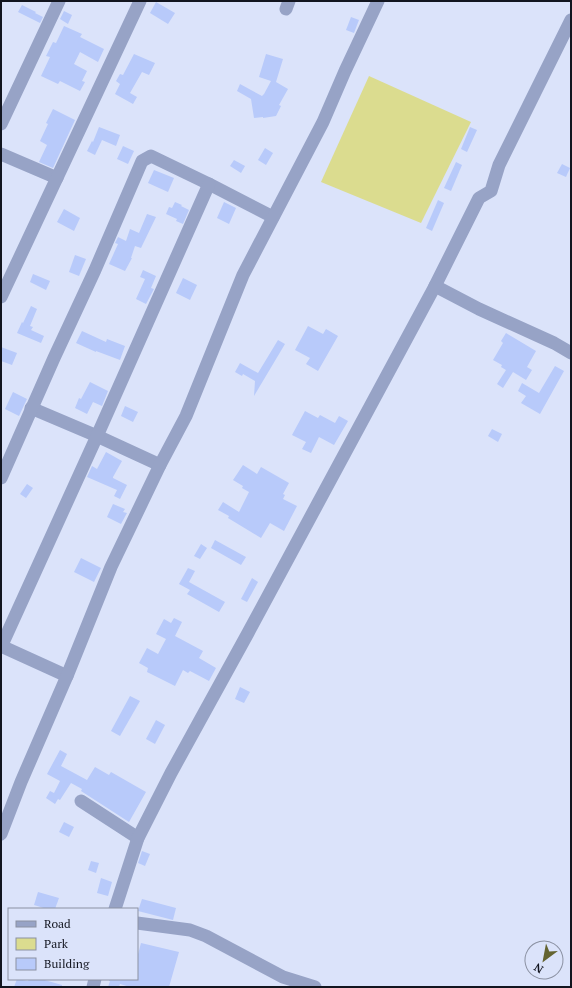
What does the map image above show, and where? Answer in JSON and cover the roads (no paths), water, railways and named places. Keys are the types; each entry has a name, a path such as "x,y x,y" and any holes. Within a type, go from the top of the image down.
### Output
{"street":[{"path":"1,124 59,1"},
{"path":"1,298 140,1"},
{"path":"1,834 21,782 67,676 110,567 186,416 243,275 323,122 378,1"},
{"path":"115,908 138,838 171,773 435,286 479,198 491,191 498,165 571,20"},
{"path":"1,154 57,178"},
{"path":"1,478 95,270 142,161 151,156 273,217"},
{"path":"67,676 1,646 97,436 209,184"},
{"path":"435,286 479,309 554,343 571,353"},
{"path":"32,408 160,465"},
{"path":"81,801 138,838"},
{"path":"138,923 190,930 206,936 281,982 316,987"}]}
